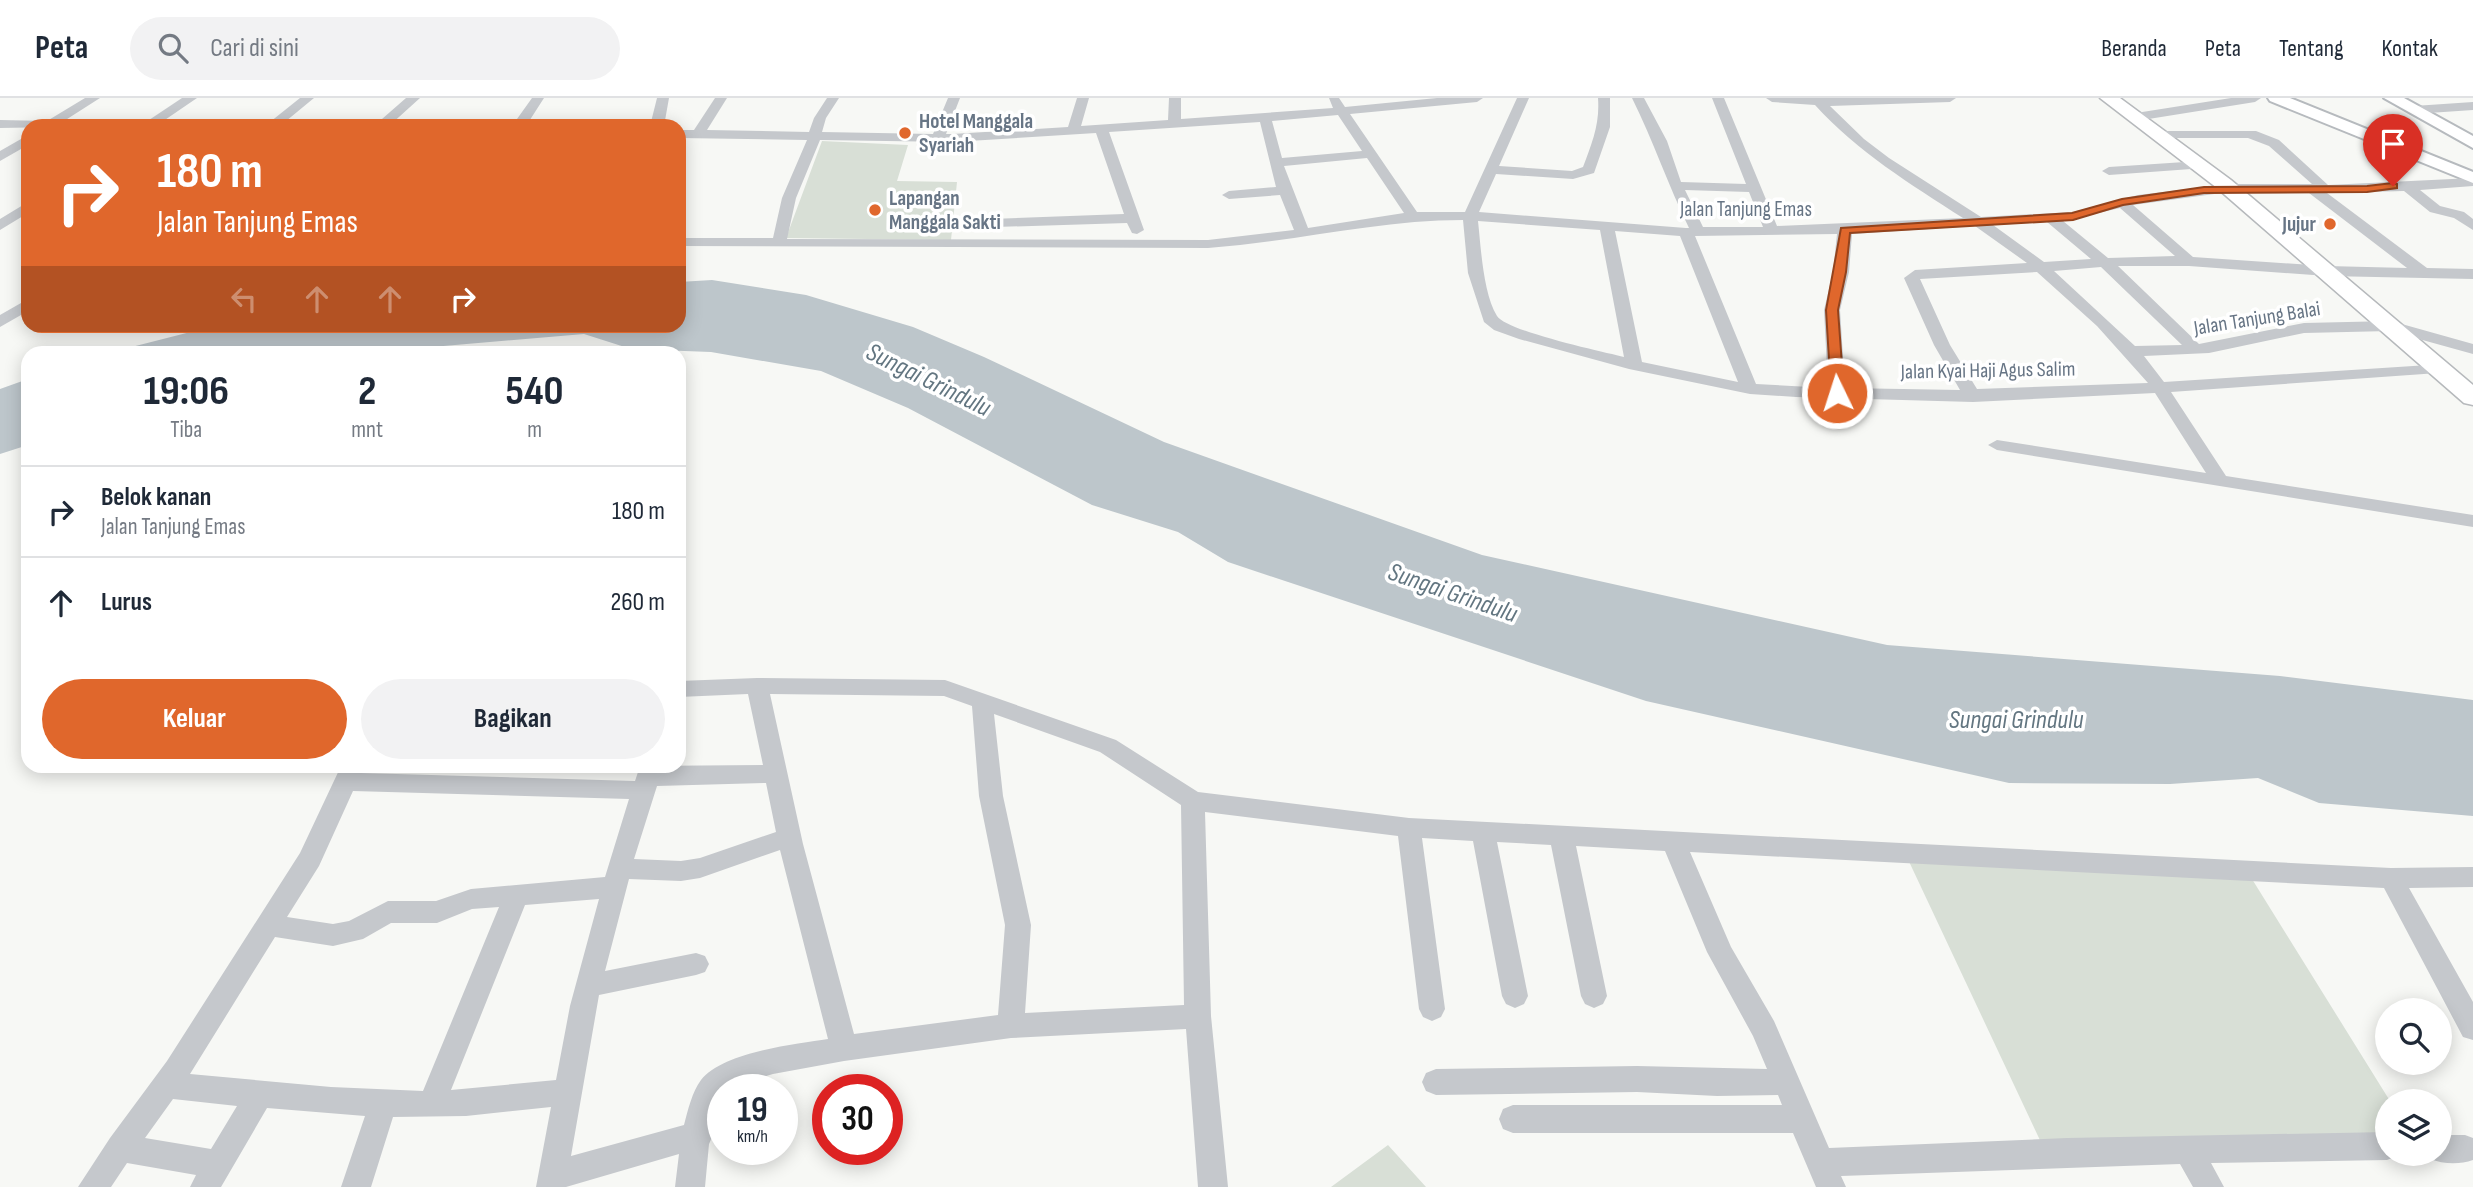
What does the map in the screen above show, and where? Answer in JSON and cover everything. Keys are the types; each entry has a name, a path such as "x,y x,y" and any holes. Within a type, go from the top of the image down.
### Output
{"highway":[{"path":"2109,98 2229,188 2473,398"}],"main road":[{"path":"2276,98 2473,180"},
{"path":"2392,98 2473,143"}],"street":[{"path":"60,119 94,98"},
{"path":"159,119 191,98"},
{"path":"281,119 308,98"},
{"path":"389,119 414,98"},
{"path":"524,119 538,98"},
{"path":"658,119 663,98"},
{"path":"698,134 721,98"},
{"path":"779,243 789,198 816,136 820,118 833,98"},
{"path":"938,138 954,98"},
{"path":"1073,131 1083,98"},
{"path":"1174,124 1175,98"},
{"path":"686,134 938,138 1265,118 1337,104 1477,98"},
{"path":"1470,216 1493,170 1523,98"},
{"path":"1493,170 1573,175 1589,170 1603,137 1607,117 1604,98"},
{"path":"1638,98 1660,141 1671,176 1678,187 1750,389"},
{"path":"1718,98 1772,231"},
{"path":"1772,98 1847,103 1951,98"},
{"path":"2136,117 2255,98"},
{"path":"1818,99 1852,135 1876,154 1982,223 2059,282 2130,351 2157,386 2220,481"},
{"path":"1337,104 1413,216"},
{"path":"2414,110 2473,106"},
{"path":"1265,118 1276,163 1303,233"},
{"path":"0,124 21,124"},
{"path":"1102,130 1143,245"},
{"path":"2161,135 2251,134 2258,139 2274,143 2319,189 2423,273"},
{"path":"0,157 21,144"},
{"path":"1276,163 1370,154"},
{"path":"2109,171 2200,165"},
{"name":"Jalan Tanjung Emas","path":"686,242 1143,245 1236,242 1413,216 1470,216 1692,232 1845,230 2073,216 2122,202 2229,188 2386,188 2473,180"},
{"path":"2405,185 2435,209 2466,215 2473,226"},
{"path":"1678,187 1755,188"},
{"path":"1229,195 1285,190"},
{"path":"2122,202 2189,261"},
{"path":"0,205 21,206"},
{"path":"1,226 21,211"},
{"name":"Jalan Kyai Haji Agus Salim","path":"1470,216 1476,273 1490,319 1500,327 1525,336 1706,382 1750,389 1973,397 2438,368"},
{"path":"963,225 1133,218"},
{"path":"2051,218 2155,308 2195,349"},
{"path":"1,226 21,225"},
{"path":"1606,225 1634,364"},
{"path":"1837,393 1832,310 1845,230"},
{"path":"1973,397 1942,345 1912,278 1919,274 2102,263 2189,261 2327,271 2473,274"},
{"path":"0,322 21,308"},
{"name":"Jalan Tanjung Balai","path":"2130,351 2195,349 2304,328 2391,326 2466,347"},
{"path":"2418,350 2430,346 2466,347"},
{"path":"1997,445 2473,521"},
{"path":"757,686 789,837 844,1048"},
{"path":"686,689 757,686 945,688 1108,746 1193,801 1409,828 2391,878 2473,877"},
{"path":"982,700 991,796 1018,925 1011,1026"},
{"path":"93,1187 165,1085 310,859 349,774 648,778 775,774"},
{"path":"648,778 616,878 588,986 552,1181 699,1135"},
{"path":"1193,801 1198,1016 1213,1187"},
{"path":"1409,828 1432,1009"},
{"path":"1482,831 1515,996"},
{"path":"1561,834 1594,996"},
{"path":"269,925 333,935 354,932 388,912 437,912 471,899 517,895 616,878 700,868 789,837"},
{"path":"1673,840 1720,952 1765,1030 1826,1175 2046,1153 2375,1146"},
{"path":"2391,878 2473,1028"},
{"path":"431,1104 517,895"},
{"path":"588,986 696,964"},
{"path":"690,1187 705,1102 719,1081 732,1073 844,1048 1011,1026 1198,1016"},
{"path":"1436,1082 1637,1079 1786,1082"},
{"path":"165,1085 259,1095 431,1104 496,1101 569,1091"},
{"path":"120,1148 211,1176 259,1095"},
{"path":"356,1187 384,1102"},
{"path":"1513,1119 1801,1119"},
{"path":"2188,1151 2209,1187"}],"shaded area":[{"name":"Lapangan Manggala Sakti","path":"822,141 908,145 897,181 957,182 951,240 786,238"},
{"path":"1905,853 2247,871 2383,1089 2375,1089 2375,1138 2046,1153"},
{"path":"1388,1145 1426,1187 1331,1187"}],"water":[{"name":"Sungai Grindulu","path":"712,280 806,295 913,327 984,357 1164,442 1482,555 1887,645 2280,676 2473,700 2473,816 2319,803 2258,778 2170,784 2009,783 1646,701 1228,562 1178,532 1092,505 908,408 821,371 711,352 686,351 686,346 622,346 584,334 444,346 135,346 187,333 686,333 686,282"},
{"path":"21,382 21,447 0,454 0,389"}],"place":[{"name":"Hotel Manggala Syariah","path":"905,133"},
{"name":"Lapangan Manggala Sakti","path":"875,210"},
{"name":"Jujur","path":"2330,224"}],"route":[{"path":"1837,393 1832,310 1845,230 2073,216 2122,202 2204,190 2367,189 2393,186"}]}
